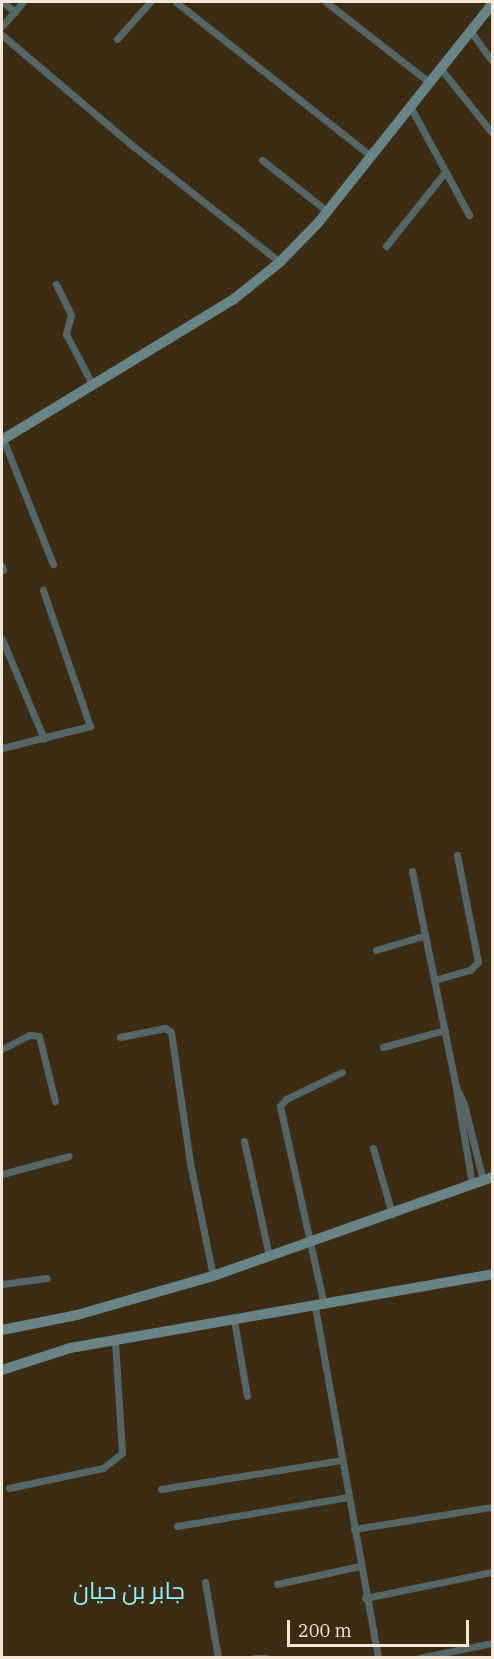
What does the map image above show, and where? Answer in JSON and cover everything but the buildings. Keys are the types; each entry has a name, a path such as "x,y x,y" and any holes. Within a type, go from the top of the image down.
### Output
{"main road":[{"path":"2,439 234,299 280,262 327,212 492,4"},
{"path":"2,1330 77,1315 213,1276 482,1181"},
{"path":"2,1370 59,1350 492,1274"}],"street":[{"path":"3,2 15,12"},
{"path":"2,26 23,2"},
{"path":"117,39 150,2"},
{"path":"176,2 371,156"},
{"path":"326,2 430,83"},
{"path":"471,32 492,61"},
{"path":"2,35 133,146 280,262"},
{"path":"441,69 492,133"},
{"path":"411,108 469,214"},
{"path":"262,160 327,212"},
{"path":"386,246 445,172"},
{"path":"56,284 71,315 66,334 92,384"},
{"path":"2,439 53,564"},
{"path":"2,748 90,726 43,590"},
{"path":"2,639 44,738"},
{"path":"434,980 470,970 478,962 457,855"},
{"path":"412,871 423,936 456,1087 482,1181"},
{"path":"376,950 423,936"},
{"path":"120,1036 165,1028 171,1032 190,1163 213,1276"},
{"path":"383,1047 445,1030"},
{"path":"2,1049 30,1035 39,1036 55,1101"},
{"path":"342,1072 286,1099 280,1106 312,1242 319,1306 343,1460 365,1598 378,1658"},
{"path":"456,1087 464,1104 482,1181"},
{"path":"244,1141 269,1256"},
{"path":"374,1148 392,1214"},
{"path":"2,1174 69,1156"},
{"path":"2,1284 47,1278"},
{"path":"234,1320 247,1396"},
{"path":"9,1488 103,1468 122,1453 115,1341"},
{"path":"161,1489 343,1460"},
{"path":"177,1526 349,1497"},
{"path":"354,1529 492,1507"},
{"path":"277,1584 360,1566"},
{"path":"365,1598 492,1572"},
{"path":"205,1582 218,1658"},
{"path":"419,1658 492,1642"},
{"path":"254,1658 266,1658"}],"district":[{"name":"جابر بن حيان","path":"129,1591"}]}
